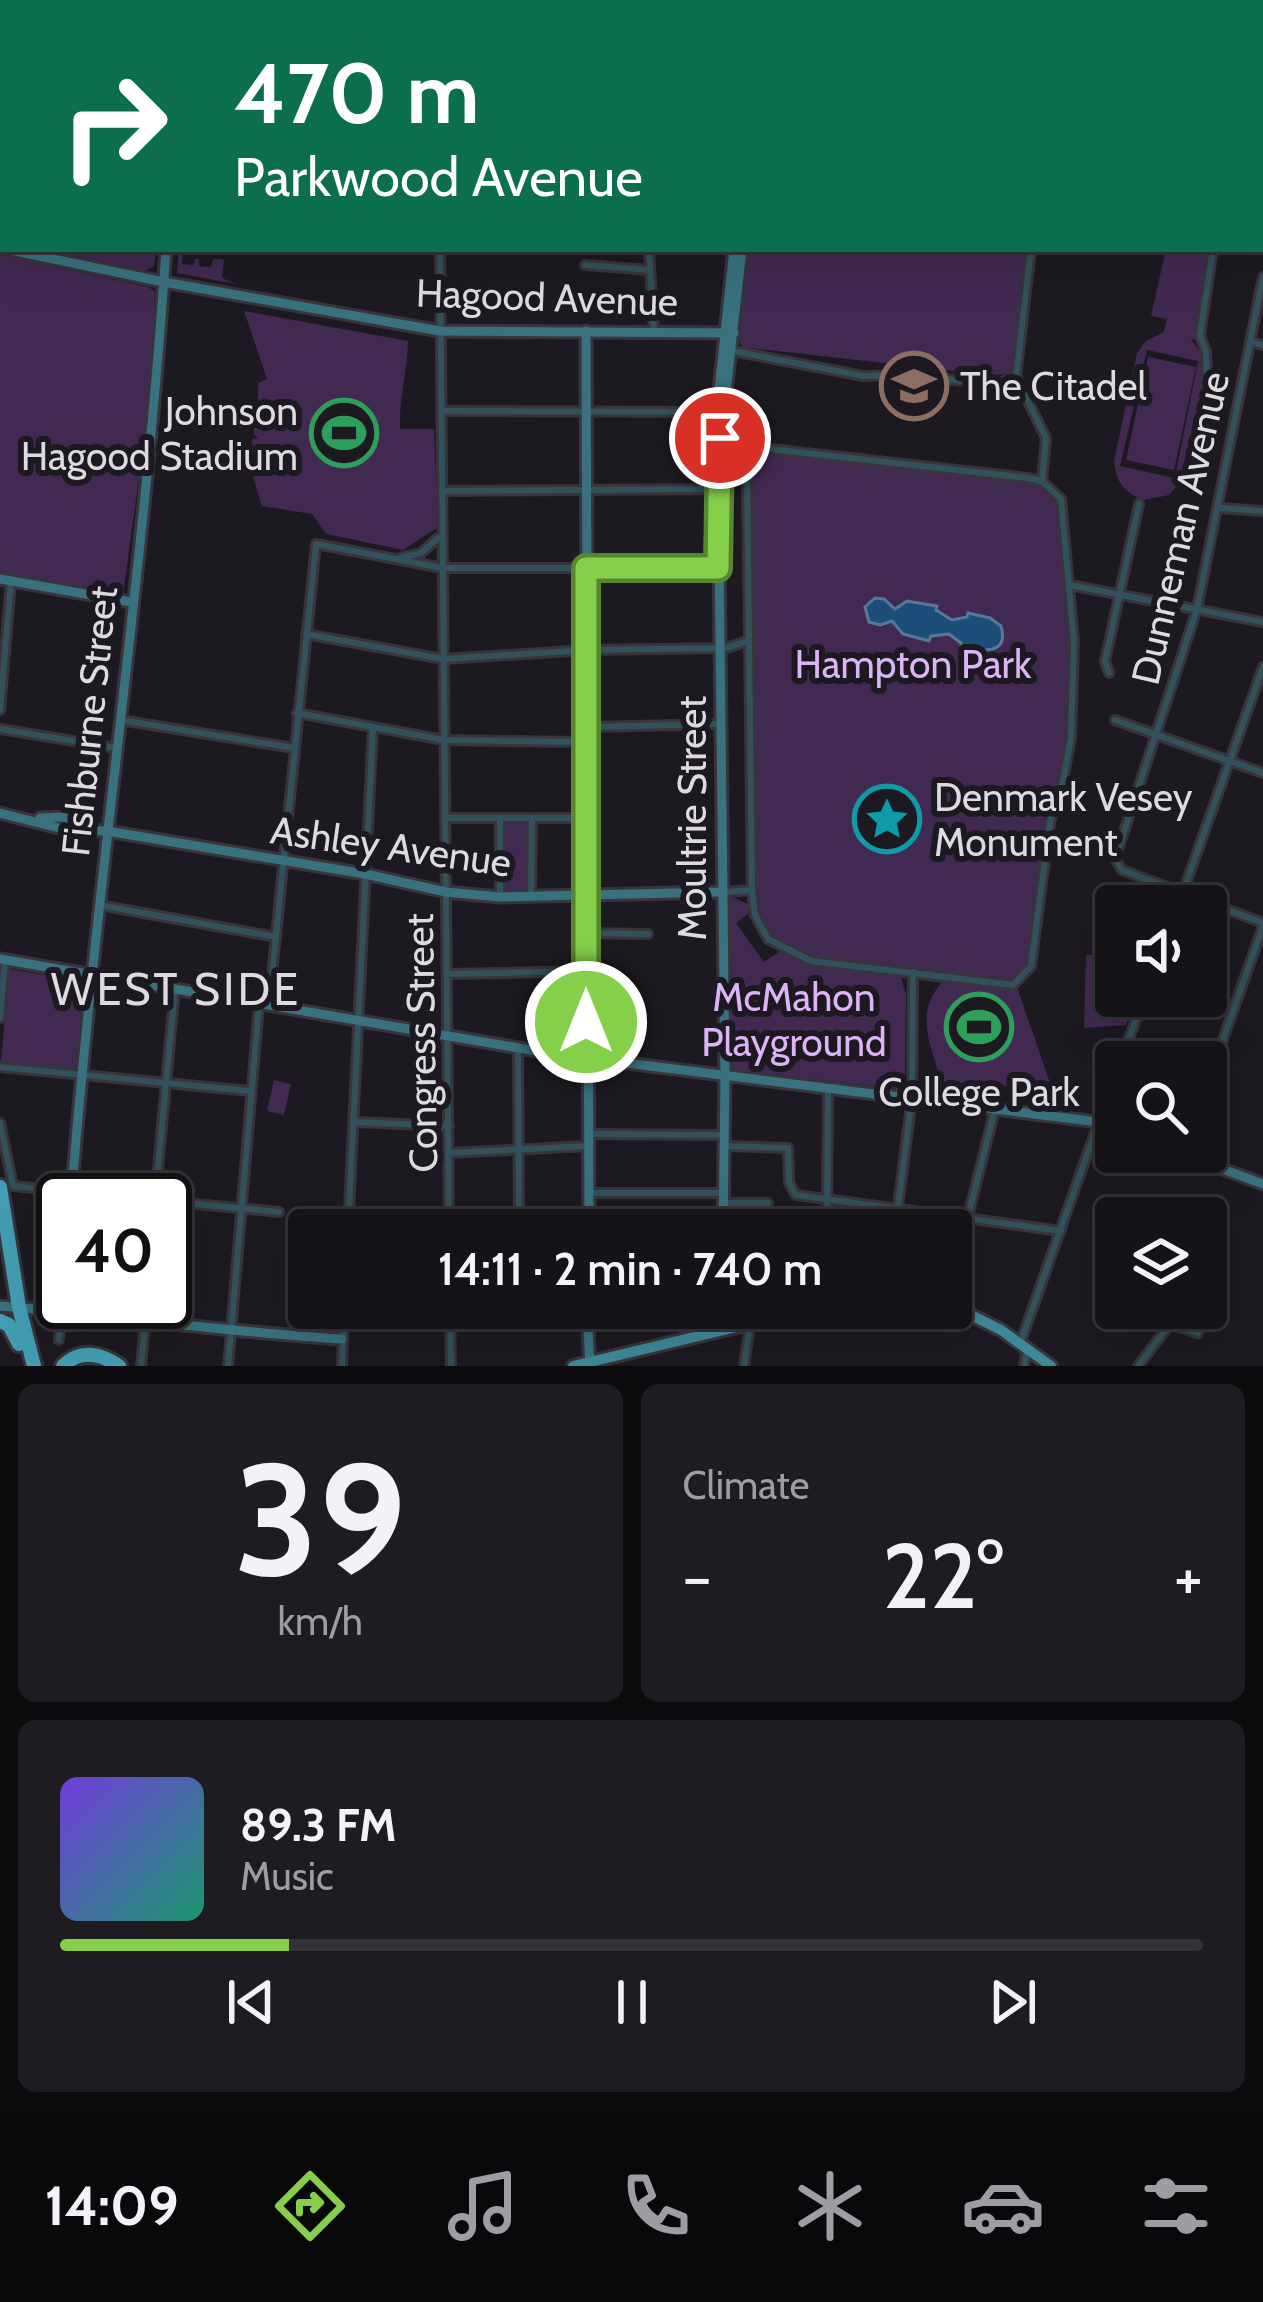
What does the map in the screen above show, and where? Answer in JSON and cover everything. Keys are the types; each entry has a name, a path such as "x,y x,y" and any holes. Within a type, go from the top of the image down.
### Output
{"highway":[{"path":"7,1186 24,1366"},
{"path":"19,1307 34,1366"},
{"path":"0,1321 9,1325 19,1344"},
{"path":"62,1366 84,1354 119,1366"}],"main road":[{"path":"972,1317 1051,1366"},
{"path":"573,1366 730,1329"}],"street":[{"name":"Hagood Avenue","path":"22,252 440,331 730,332"},
{"name":"Fishburne Street","path":"73,1173 100,904 102,831 116,748 166,252"},
{"name":"Congress Street","path":"440,252 449,1209"},
{"path":"649,252 654,332"},
{"name":"Moultrie Street","path":"722,409 719,390 738,252"},
{"path":"1031,252 1016,377 1046,438 1042,481"},
{"path":"1207,385 1200,335 1214,252"},
{"path":"585,266 650,270"},
{"name":"Dunneman Avenue","path":"1166,885 1122,870 1115,856 1198,609 1263,277"},
{"path":"586,331 589,1209"},
{"name":"Moultrie Street","path":"724,1209 723,648 718,489 722,409 733,351 730,332"},
{"path":"1250,342 1263,345"},
{"path":"733,351 863,376 996,384 1016,377"},
{"path":"441,411 722,409 749,449 752,890 760,928 768,939 811,962 1013,985 1031,966 1050,822 1071,737 1074,642 1061,500 1042,481 770,449 743,435"},
{"path":"748,466 756,454 770,449"},
{"path":"442,490 718,489"},
{"path":"1109,673 1105,661 1139,504"},
{"path":"1217,507 1263,512"},
{"name":"Congress Street","path":"442,525 438,538 443,568"},
{"path":"394,559 421,553 438,538"},
{"path":"228,1366 250,1090 276,937 316,544 443,568 718,568"},
{"path":"0,710 5,580 131,602"},
{"path":"1070,585 1263,622"},
{"path":"306,634 443,658 723,648 744,645 749,639"},
{"path":"723,648 748,662"},
{"path":"1186,885 1263,667"},
{"path":"297,713 444,740 585,742"},
{"path":"119,719 294,748"},
{"path":"1114,720 1263,773"},
{"path":"586,727 721,724"},
{"path":"349,1209 373,727"},
{"path":"0,729 116,748"},
{"name":"Ashley Avenue","path":"0,813 65,818 102,831 446,892 500,896 752,890"},
{"path":"444,818 585,818"},
{"path":"500,818 500,896"},
{"path":"531,895 532,818"},
{"path":"100,904 276,937"},
{"path":"1222,1041 1263,924 1227,909"},
{"path":"586,933 648,934"},
{"path":"0,1018 2,960 518,1048 1095,1122"},
{"path":"448,974 586,971"},
{"path":"898,1208 912,1097 913,972"},
{"path":"156,1173 176,988"},
{"path":"518,1048 519,1209"},
{"path":"0,1067 250,1090"},
{"path":"826,1209 828,1088"},
{"path":"970,1209 995,1109"},
{"path":"354,1122 449,1126"},
{"path":"0,1123 7,1186"},
{"path":"1024,1366 1024,1345 1095,1131"},
{"path":"449,1153 588,1140 724,1140 786,1147 789,1183 796,1195 906,1209"},
{"path":"1227,1170 1263,1184"},
{"path":"589,1193 769,1202"},
{"path":"192,1203 280,1212"},
{"path":"972,1218 1061,1231"},
{"path":"0,1306 36,1309"},
{"path":"1138,1366 1170,1324 1198,1334"},
{"path":"192,1326 343,1339"},
{"path":"58,1340 59,1329"},
{"path":"141,1366 145,1329"},
{"path":"342,1366 343,1329"},
{"path":"451,1329 452,1366"},
{"path":"588,1329 590,1364"},
{"path":"744,1366 749,1329"}],"green space":[{"path":"54,252 156,252 154,266 145,271"},
{"path":"179,252 183,252 182,264 193,265 199,259 199,266 211,267 213,259 224,259 222,278 236,284 177,273"},
{"path":"749,252 1027,252 1015,367 1009,374 743,347 738,341"},
{"path":"1165,252 1209,252 1196,340 1191,339 1205,359 1205,379 1179,483 1169,495 1144,500 1122,486 1114,461 1137,353 1146,341 1164,332 1167,319 1151,316","holes":["1147,350 1198,361 1175,478 1120,466"]},
{"path":"0,255 155,292 150,396 123,595 0,573"},
{"name":"Johnson Hagood Stadium","path":"244,311 408,341 400,429 434,429 438,527 403,550 326,534 312,514 262,506 253,477 259,459 252,458 252,439 258,438 254,418 258,415 258,383 267,379"},
{"path":"1148,357 1196,367 1174,470 1126,460"},
{"name":"Hampton Park","path":"771,452 1030,481 1045,487 1057,500 1071,688 1065,755 1047,822 1027,964 1015,979 812,959 769,935 758,916 751,475 756,459"},
{"path":"501,820 530,820 529,893 502,894"},
{"name":"McMahon Playground","path":"730,896 748,904 749,913 736,923 764,962 780,951 811,964 900,974 906,995 905,1090 729,1069"},
{"path":"1086,955 1095,955 1095,1017 1129,1017 1126,1025 1084,1028"},
{"path":"9,969 85,981 77,1070 1,1062"},
{"name":"College Park","path":"943,981 1018,990 1050,1083 942,1091 926,1022 933,995"},
{"path":"274,1080 291,1084 284,1115 267,1111"}],"water":[{"path":"875,598 895,609 907,601 937,606 936,610 952,620 968,613 990,618 1001,626 1003,636 997,647 977,650 961,647 949,634 931,636 929,641 903,634 892,621 869,622 865,607"}],"place":[{"name":"The Citadel","path":"914,386"},
{"name":"Johnson Hagood Stadium","path":"344,433"},
{"name":"Denmark Vesey Monument","path":"887,819"},
{"name":"College Park","path":"979,1027"}],"district":[{"name":"WEST SIDE","path":"176,989"}],"route":[{"path":"586,1022 586,568 718,568 720,438"}]}
